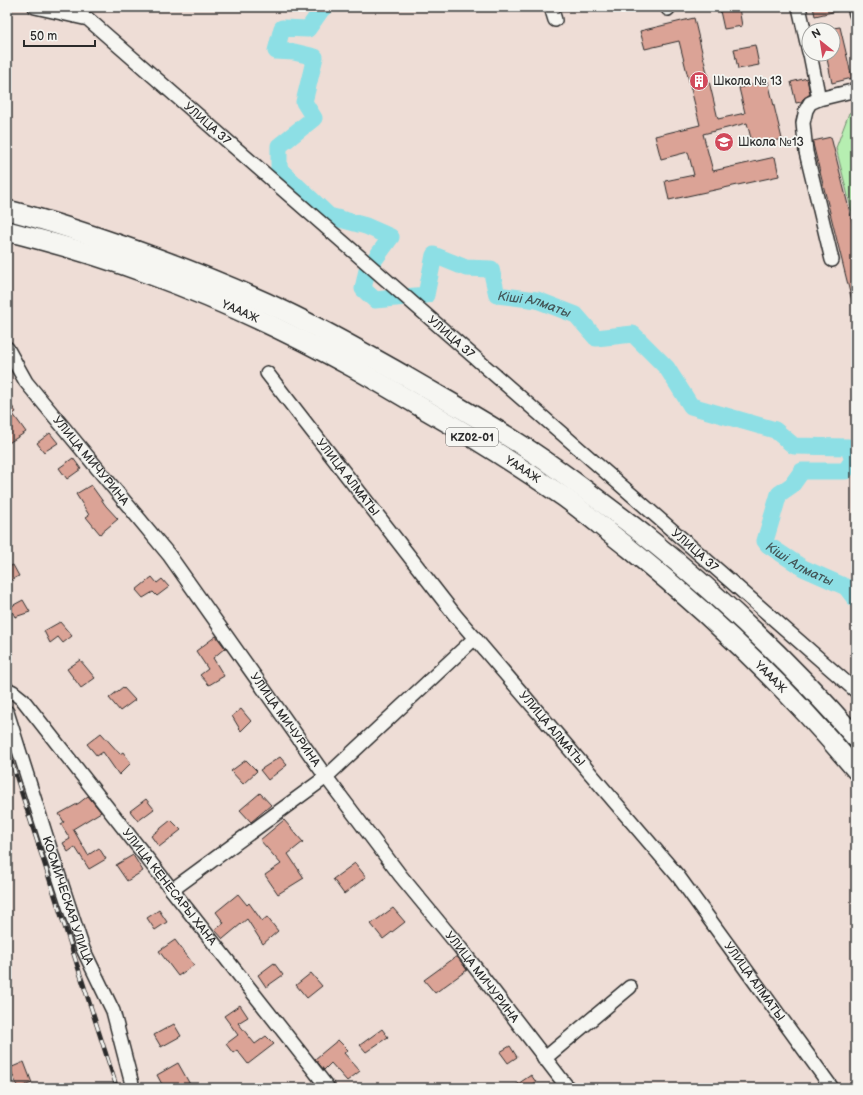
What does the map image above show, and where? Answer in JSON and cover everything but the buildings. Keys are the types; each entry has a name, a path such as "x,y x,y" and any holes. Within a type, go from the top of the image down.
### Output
{"highway":[{"name":"ҮАААЖ","path":"7,210 83,232 139,251 213,280 283,310 351,346 496,429 576,482 668,554 752,629 796,673 856,738"},
{"name":"ҮАААЖ","path":"7,231 49,242 148,273 245,314 354,368 490,449 587,514 680,591 717,624 777,684 813,721 856,770"}],"street":[{"name":"УЛИЦА 37","path":"35,7 88,19 856,690"},
{"path":"551,7 554,20"},
{"path":"799,7 802,22"},
{"path":"854,7 856,14"},
{"path":"811,62 820,99"},
{"path":"832,260 806,152 803,123 806,110 810,103 856,90"},
{"name":"УЛИЦА МИЧУРИНА","path":"7,348 26,382 169,555 326,777 400,875 461,949 544,1059 568,1088"},
{"name":"УЛИЦА АЛМАТЫ","path":"267,373 455,615 678,876 832,1088"},
{"path":"172,890 326,777 474,638"},
{"name":"УЛИЦА КЕНЕСАРЫ ХАНА","path":"7,689 23,700 328,1088"},
{"name":"КОСМИЧЕСКАЯ УЛИЦА","path":"7,712 83,949 113,1012 133,1088"},
{"path":"544,1059 630,987"}],"green space":[{"path":"856,111 856,228 836,148 849,113"}],"waterway":[{"name":"Кіші Алматы","path":"325,7 308,29 282,28 276,51 294,52 315,57 304,102 314,118 279,146 279,169 329,216 366,226 391,237 367,270 363,289 375,300 426,295 434,255 466,268 491,269 497,295 537,300 576,315 596,338 633,334 667,368 691,406 775,430 794,446 848,447 853,460 845,471 802,471 792,485 779,494 765,541 768,545 803,568 846,587 856,600"}],"railway":[{"path":"7,748 117,1088"}],"place":[{"name":"Школа № 13","path":"699,81"},
{"name":"Школа №13","path":"724,142"}]}
